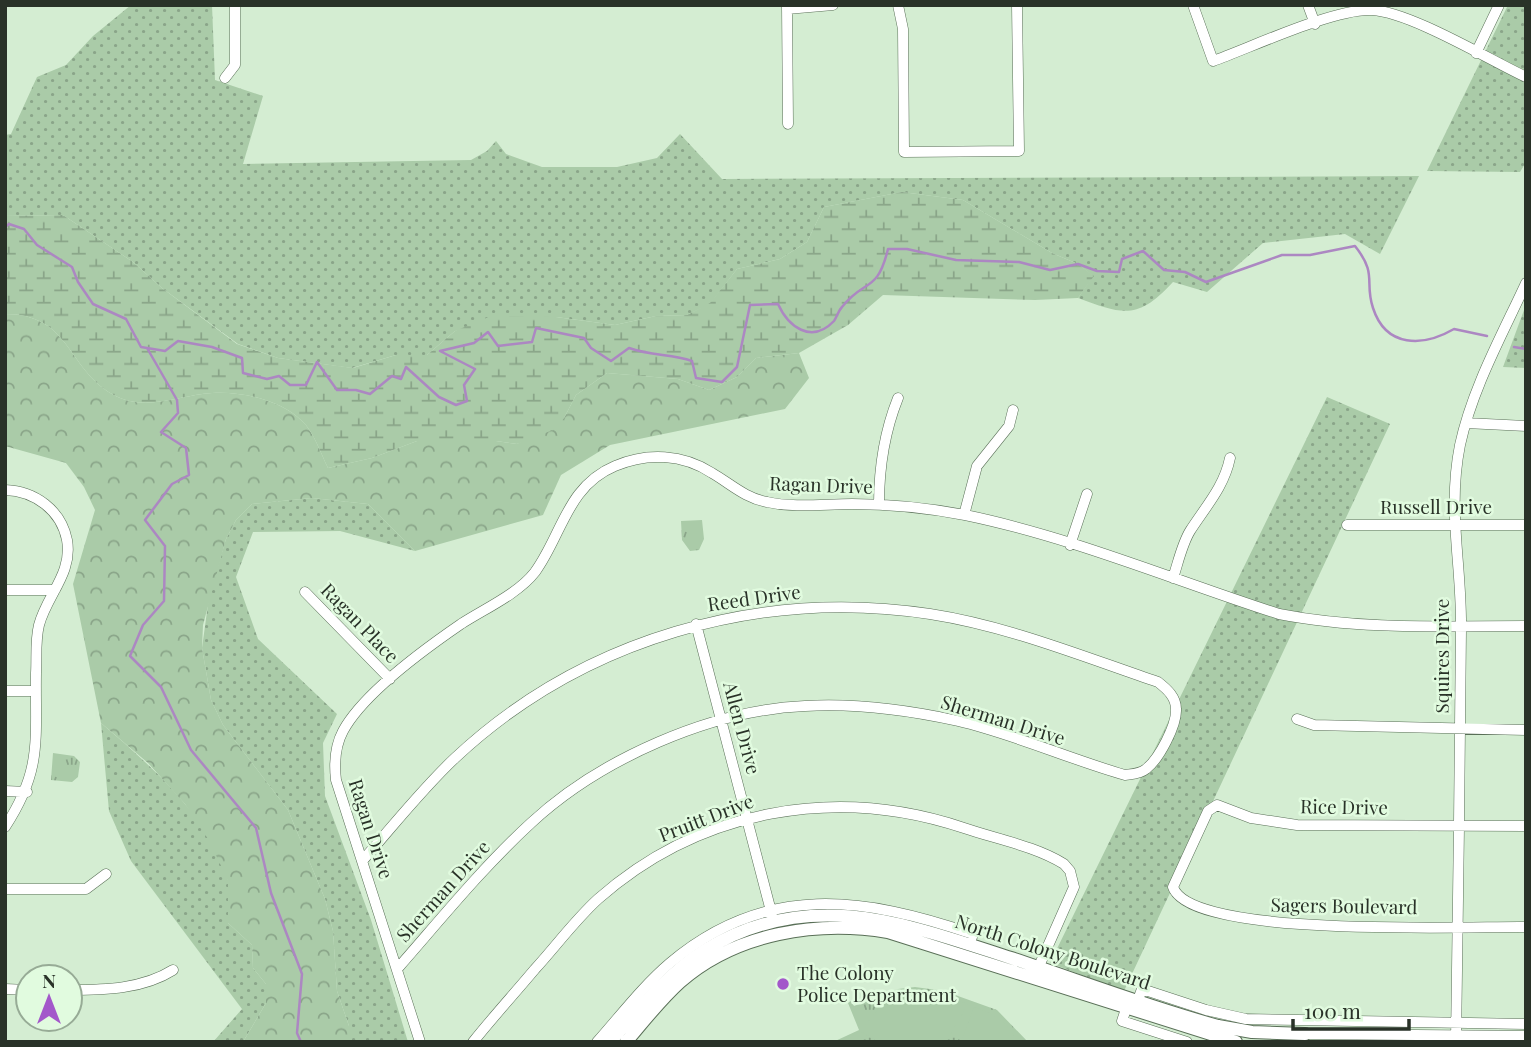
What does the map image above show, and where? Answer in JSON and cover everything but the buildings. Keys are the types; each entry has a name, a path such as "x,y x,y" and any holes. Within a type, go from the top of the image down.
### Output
{"main road":[{"name":"North Colony Boulevard","path":"610,1042 646,998 675,972 707,950 773,922 845,914 883,919 970,945 1126,1009 1236,1042"},
{"name":"North Colony Boulevard","path":"626,1042 682,980 773,922 808,929 876,930 1138,1000 1235,1029 1303,1039"}],"street":[{"path":"225,78 235,65 235,5"},
{"path":"788,124 787,7 833,5"},
{"path":"898,5 903,29 904,152 1019,152 1017,5"},
{"path":"1193,5 1213,61 1350,12 1383,12 1404,18 1526,77"},
{"path":"1308,5 1315,24"},
{"path":"1476,53 1499,5"},
{"name":"Squires Drive","path":"1456,1038 1461,626 1453,524 1456,474 1466,423 1526,283"},
{"path":"879,504 879,469 886,429 898,398"},
{"path":"964,515 977,467 1009,426 1013,410"},
{"path":"1466,423 1526,425"},
{"name":"Ragan Drive","path":"420,1042 336,780 335,756 343,731 352,717 390,679 433,643 529,578 548,552 572,500 596,478 616,465 644,457 674,457 694,462 743,494 762,501 783,505 879,504 964,515 1070,545 1279,614 1313,621 1526,626"},
{"path":"1172,578 1189,532 1227,474 1230,458"},
{"path":"5,490 25,493 41,501 58,518 66,540 66,566 39,627 34,761 27,792 5,827"},
{"path":"1070,545 1087,494"},
{"name":"Russell Drive","path":"1347,525 1526,525"},
{"path":"5,590 55,590"},
{"name":"Ragan Place","path":"305,592 390,679"},
{"name":"Reed Drive","path":"363,860 453,759 537,693 602,659 696,624 754,613 847,606 932,614 972,622 1158,682 1169,690 1176,711 1166,738"},
{"name":"Allen Drive","path":"696,624 773,922"},
{"path":"5,691 36,691"},
{"name":"Sherman Drive","path":"398,968 505,849 532,822 565,796 635,754 670,738 722,721 804,706 902,710 961,722 1125,775 1146,769 1166,738"},
{"path":"1297,719 1314,725 1526,730"},
{"path":"5,791 27,792"},
{"name":"Rice Drive","path":"1190,848 1208,811 1217,805 1251,818 1297,825 1526,826"},
{"name":"Pruitt Drive","path":"473,1042 600,897 644,863 669,849 747,817 795,808 876,808 949,823 1056,859 1070,871 1074,887 1036,973"},
{"name":"Sagers Boulevard","path":"1190,848 1173,887 1179,897 1207,909 1246,919 1295,926 1526,927"},
{"path":"5,889 86,889 106,874"},
{"path":"597,1042 647,985 672,962 703,940 773,922"},
{"path":"84,989 128,987 162,977 173,970"},
{"path":"1138,1000 1142,989 1246,1019 1526,1024"},
{"path":"1126,1009 1122,1021 1187,1042"},
{"name":"North Colony Boulevard","path":"1303,1039 1526,1036"}],"green space":[{"path":"131,5 212,5 215,80 263,96 243,164 471,160 487,151 496,141 506,154 542,167 617,167 657,158 680,134 722,179 1419,176 1380,254 1345,234 1263,243 1207,292 1173,282 1150,303 1130,311 1107,308 1078,298 1093,276 1078,264 1052,253 963,200 902,192 824,207 807,242 780,259 737,269 710,304 687,315 656,316 615,325 556,317 455,331 427,355 396,355 352,368 278,358 238,344 162,288 133,262 63,215 5,216 5,135 11,134 37,77 66,65 93,36"},
{"path":"1508,5 1526,5 1526,162 1520,172 1427,171"},
{"path":"902,192 963,200 1052,253 1078,264 1094,276 1078,298 1035,300 883,295 848,325 799,353 756,358 737,377 709,390 678,379 607,373 576,395 564,418 553,430 517,444 496,441 417,441 372,458 328,468 306,426 283,407 248,395 223,393 149,403 124,399 97,383 56,332 26,316 5,314 5,216 63,215 133,262 162,288 237,344 278,358 353,368 396,355 427,355 455,331 491,316 556,317 615,325 656,316 687,315 710,303 737,269 780,259 807,242 824,207"},
{"path":"1526,307 1526,368 1503,367 1524,310"},
{"path":"5,314 26,316 56,332 97,383 124,399 149,403 223,393 248,395 283,407 306,426 328,468 372,458 417,441 496,441 517,444 564,418 576,395 607,373 678,379 709,390 737,377 756,358 799,353 809,378 785,409 610,445 561,475 543,515 415,551 368,504 312,498 252,504 236,520 226,539 203,625 202,648 211,700 223,725 288,810 325,899 333,931 337,991 349,1026 349,1042 243,1042 266,1003 266,984 253,968 252,945 228,923 228,881 210,842 185,804 148,763 101,723 73,584 95,510 84,487 66,463 5,446"},
{"path":"1327,397 1390,424 1124,991 1050,963"},
{"path":"312,498 368,504 415,551 340,531 253,532 236,577 258,639 337,714 323,743 325,796 371,920 408,1042 349,1042 349,1026 337,991 333,931 325,899 288,810 223,725 211,700 202,648 209,597 226,539 236,520 252,504"},
{"path":"702,520 704,539 699,550 690,551 682,540 681,521"},
{"path":"101,723 176,793 208,835 220,857 229,885 228,923 252,945 253,968 266,984 266,1003 243,1042 213,1042 242,1009 131,861 109,811"},
{"path":"53,753 74,756 80,762 78,777 72,782 51,780"},
{"path":"915,987 944,991 997,1010 1028,1042 833,1042 859,1030 848,1003 851,1001 854,1006 898,989"},
{"path":"914,991 934,991 968,1004 946,1042 878,1042 860,1031 881,1006"},
{"path":"974,1007 1000,1019 1017,1042 961,1042"}],"waterway":[{"path":"5,227 9,224 24,229 37,245 72,267 78,282 93,304 126,319 141,347 165,351 178,341 212,347 242,358 243,373 267,379 279,376 290,385 306,385 317,362 337,390 356,390 370,394 392,376 401,379 406,367 439,397 456,405 467,401 464,385 475,369 440,351 474,343 488,332 498,346 532,342 536,328 584,338 591,348 611,361 629,348 684,359 692,361 696,378 722,382 737,367 750,305 778,304 794,325 801,330 817,332 834,321 850,298 875,279 888,249 907,249 956,260 1019,262 1050,270 1078,264 1097,271 1119,272 1122,259 1143,251 1164,270 1185,272 1206,282 1282,255 1310,255 1355,246 1366,264 1373,308 1387,331 1396,337 1418,341 1454,329 1487,336"},
{"path":"1514,347 1526,349"},
{"path":"147,348 177,400 178,413 161,432 186,448 189,475 172,484 145,520 165,546 164,601 143,625 130,656 161,687 191,750 256,828 271,893 302,974 297,1033 301,1042"}],"place":[{"name":"The Colony Police Department","path":"783,984"}]}
